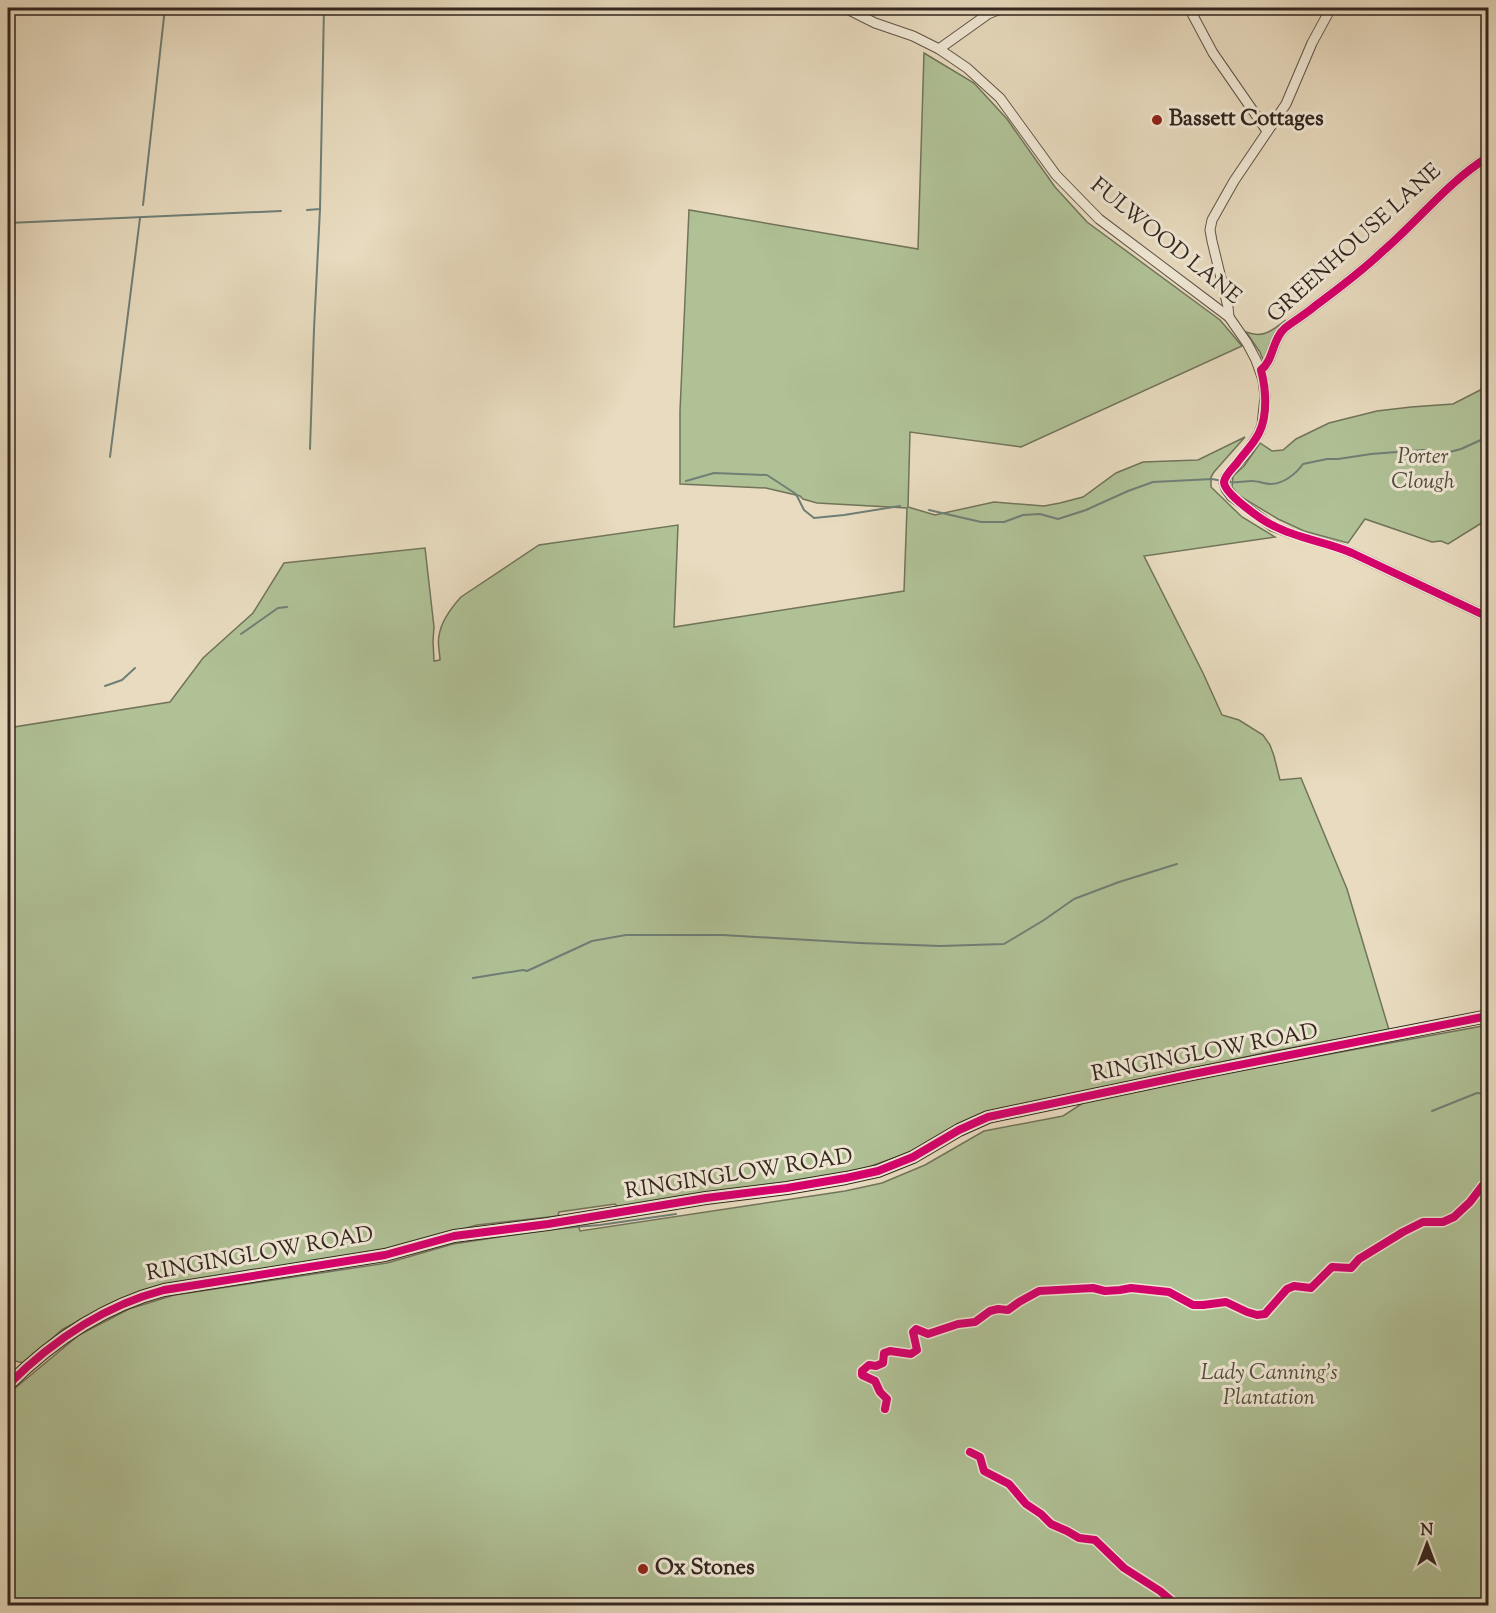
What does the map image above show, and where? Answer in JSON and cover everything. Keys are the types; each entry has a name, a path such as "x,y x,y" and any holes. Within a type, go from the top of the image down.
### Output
{"street":[{"name":"FULWOOD LANE","path":"844,8 875,23 913,36 939,49 967,68 1000,98 1056,175 1099,219 1229,316 1261,370 1265,396 1262,425 1246,452 1226,477 1224,483 1231,496 1272,526 1352,553 1488,617"},
{"path":"939,49 988,14 1003,8"},
{"path":"1189,8 1213,53 1267,131"},
{"path":"1229,316 1210,230 1212,220 1234,181 1286,104 1312,43 1331,8"},
{"name":"GREENHOUSE LANE","path":"1261,370 1268,363 1276,340 1285,328 1314,308 1382,252 1418,219 1442,192 1488,156"},
{"name":"RINGINGLOW ROAD","path":"8,1385 46,1350 83,1324 129,1302 164,1290 385,1255 454,1236 548,1224 846,1178 878,1171 913,1157 959,1130 988,1117 1488,1016"}],"green space":[{"path":"924,53 974,83 1007,119 1055,187 1087,222 1220,320 1242,346 1021,447 910,432 908,507 935,515 994,502 1044,506 1060,503 1083,497 1116,473 1143,462 1198,460 1245,437 1214,472 1211,477 1211,487 1242,517 1275,537 1144,556 1222,715 1239,720 1263,735 1270,745 1280,780 1301,778 1347,889 1389,1030 1269,1052 985,1112 908,1153 849,1174 618,1207 615,1204 559,1212 558,1216 477,1225 392,1248 119,1301 63,1329 24,1363 15,1361 8,1364 8,728 170,702 203,658 253,613 284,563 425,548 434,627 434,661 440,660 438,639 444,620 461,597 539,545 678,525 674,627 904,591 907,508 817,503 800,496 766,488 680,484 680,411 689,210 918,249"},
{"path":"1286,320 1264,362 1246,332 1263,334"},
{"name":"Porter Clough","path":"1488,386 1488,519 1448,544 1441,541 1432,542 1365,519 1348,543 1304,531 1278,519 1238,495 1232,487 1233,476 1244,466 1260,443 1272,451 1283,450 1296,439 1329,423 1377,411 1453,404"},
{"name":"Lady Canning's Plantation","path":"1488,1025 1488,1605 8,1605 8,1394 79,1335 129,1309 174,1295 387,1263 453,1244 578,1225 580,1231 845,1191 882,1183 925,1165 984,1131 1063,1116 1086,1101"}],"waterway":[{"path":"143,205 165,8"},
{"path":"307,210 320,209 324,8"},
{"path":"310,449 320,209"},
{"path":"8,223 281,211"},
{"path":"110,457 140,218"},
{"path":"1227,482 1252,481 1276,484 1289,478 1303,464 1327,459 1423,450 1442,454 1461,449 1483,439 1488,433"},
{"path":"686,481 714,473 767,475 796,494 804,510 814,518 900,506"},
{"path":"929,510 981,522 1004,522 1023,515 1040,514 1058,519 1153,482 1212,479 1222,481"},
{"path":"241,634 278,608 287,607"},
{"path":"105,686 122,680 135,668"},
{"path":"473,978 527,971 592,941 626,935 723,935 940,946 1004,944 1074,899 1177,864"},
{"path":"1432,1111 1477,1093 1488,1094"},
{"path":"552,1229 676,1214"}],"cycle path":[{"path":"1488,157 1460,178 1367,266 1285,328 1261,370 1265,402 1262,426 1254,441 1227,474 1224,482 1237,500 1274,526 1352,553 1488,617"},
{"path":"8,1385 42,1354 99,1315 164,1290 385,1255 454,1236 548,1224 846,1178 878,1171 913,1157 959,1130 988,1117 1488,1016"},
{"path":"885,1409 887,1399 880,1392 875,1381 862,1375 862,1371 869,1365 876,1366 883,1363 884,1353 890,1351 911,1354 917,1350 913,1332 916,1329 928,1334 958,1324 975,1322 990,1311 1008,1310 1039,1291 1093,1288 1105,1291 1131,1288 1169,1292 1193,1305 1226,1302 1247,1312 1257,1315 1265,1314 1287,1289 1294,1286 1311,1288 1332,1267 1351,1268 1359,1259 1423,1222 1443,1222 1454,1217 1483,1185 1488,1185"},
{"path":"970,1452 980,1457 984,1471 1009,1484 1026,1504 1051,1524 1079,1538 1095,1540 1124,1568 1160,1591 1176,1606"}],"place":[{"name":"Bassett Cottages","path":"1157,120"},
{"name":"Ox Stones","path":"643,1569"}]}
